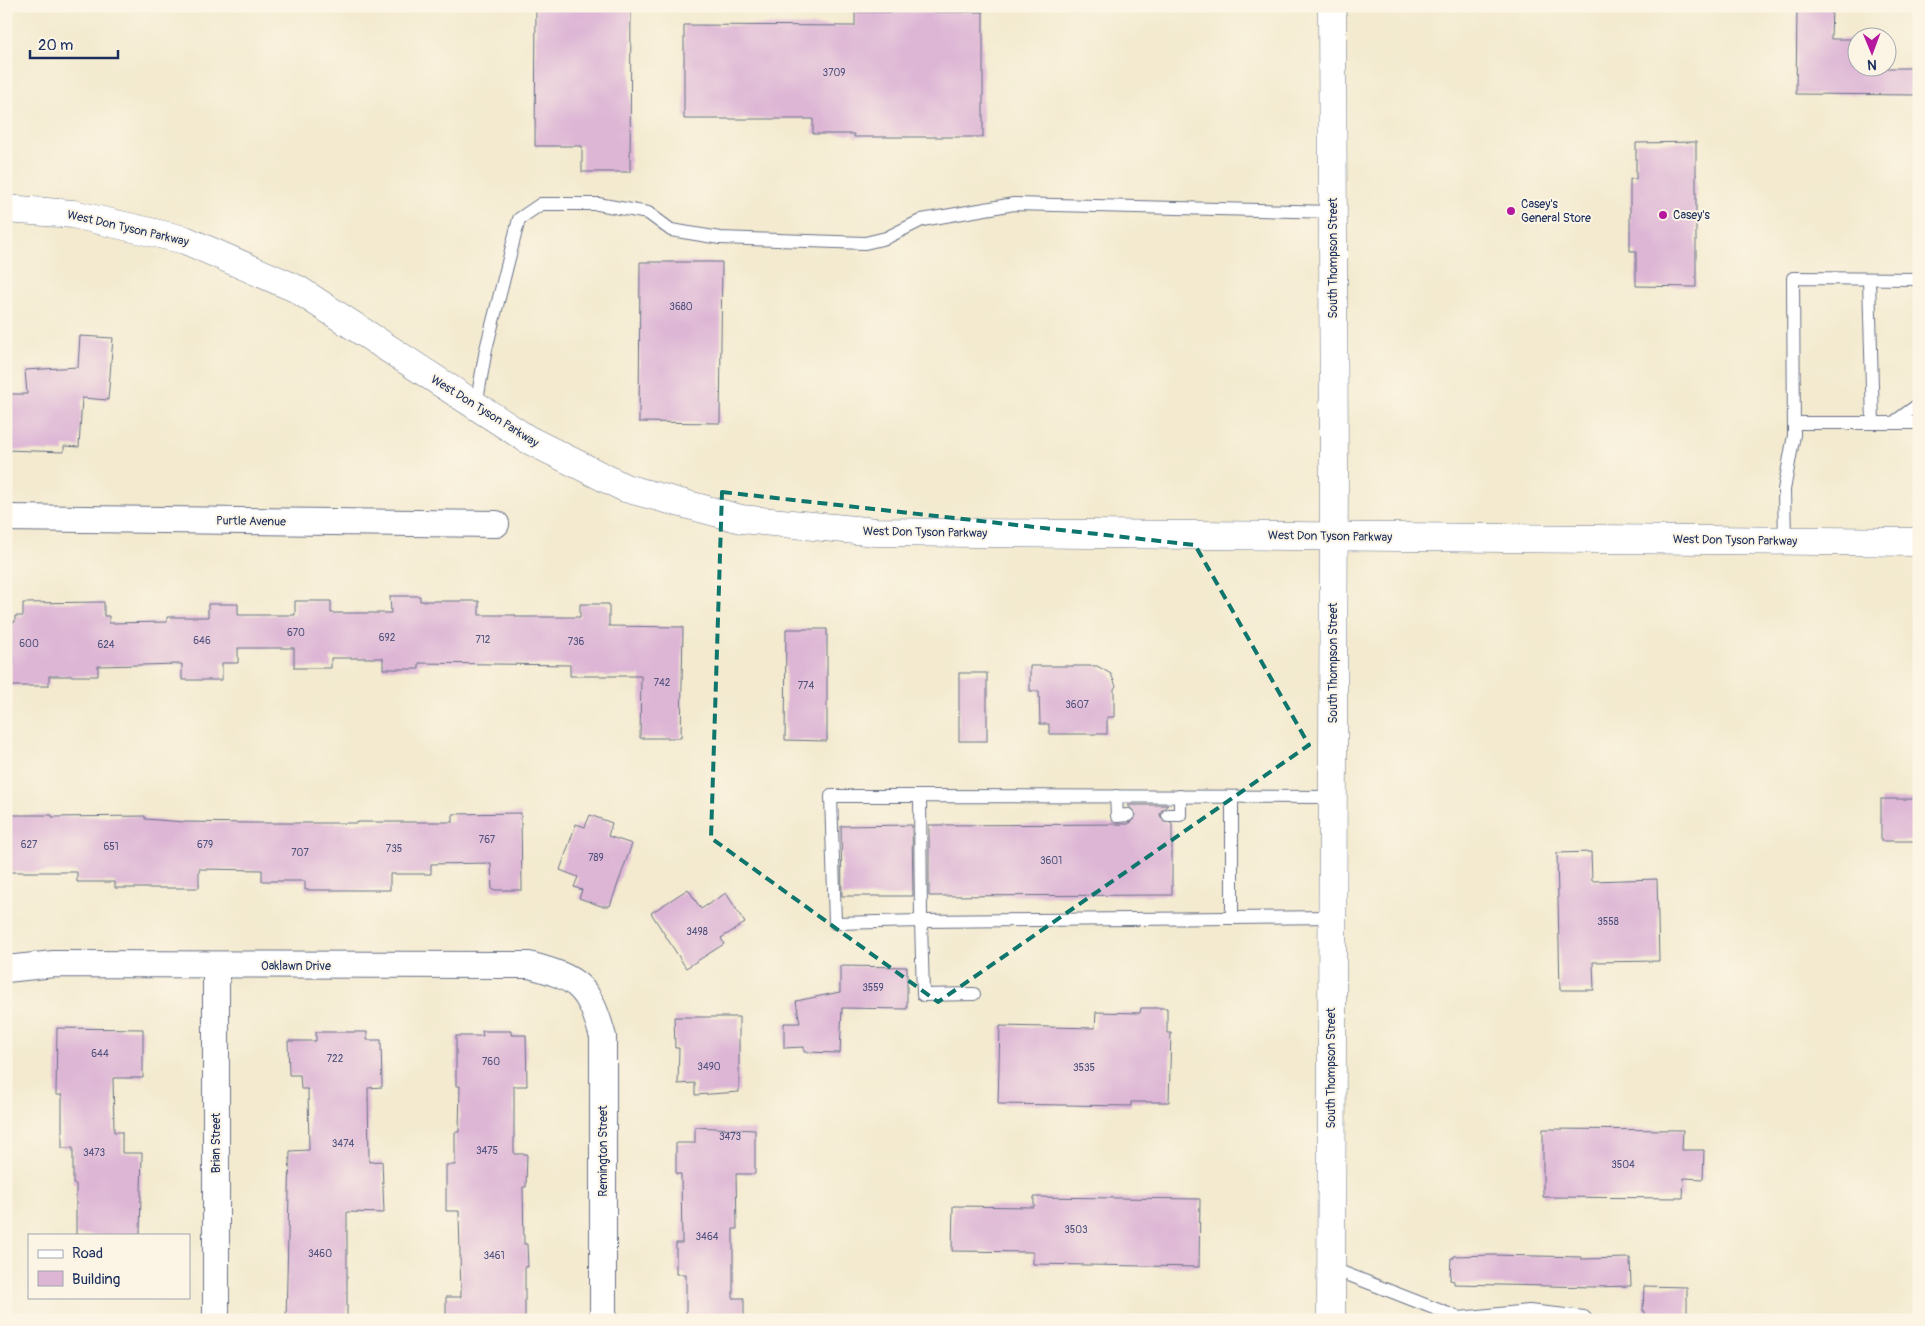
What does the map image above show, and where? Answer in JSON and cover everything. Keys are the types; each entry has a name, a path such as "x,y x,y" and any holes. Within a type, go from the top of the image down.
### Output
{"main road":[{"name":"South Thompson Street","path":"1331,1320 1333,797 1332,6"},
{"name":"West Don Tyson Parkway","path":"6,209 73,214 185,240 297,288 527,439 625,488 741,519 859,531 1919,542"}],"street":[{"name":"Purtle Avenue","path":"6,518 496,524"},
{"name":"Oaklawn Drive","path":"6,969 54,964 529,966 557,972 581,986"},
{"name":"Brian Street","path":"216,966 216,1320"},
{"name":"Remington Street","path":"581,986 595,1009 603,1037 603,1320"}],"lane":[{"path":"476,406 486,350 519,220 541,204 598,204 648,213 671,230 720,238 865,243 886,238 922,220 1014,204 1333,212"},
{"path":"1784,541 1784,490 1794,422 1793,278 1919,279"},
{"path":"1869,279 1873,423"},
{"path":"1893,279 1919,288"},
{"path":"1893,423 1919,404"},
{"path":"1794,422 1919,424"},
{"path":"1332,917 835,923 831,796 1333,797"},
{"path":"920,796 923,995 974,994"},
{"path":"1116,796 1117,816 1128,815"},
{"path":"1168,815 1180,815 1180,796"},
{"path":"1232,797 1232,918"},
{"path":"1331,1268 1456,1319 1529,1311 1584,1317 1587,1320"}],"highlighted area":[{"path":"722,492 1195,545 1309,745 938,1002 711,838"}],"building":[{"path":"536,6 631,6 630,172 582,172 582,146 535,146"},
{"path":"1797,6 1832,6 1831,39 1848,39 1848,78 1898,78 1898,68 1919,68 1919,95 1796,94"},
{"path":"855,12 983,12 983,137 854,137 854,134 813,134 813,119 684,119 684,25 855,26"},
{"name":"Casey's","path":"1696,142 1696,287 1636,286 1636,251 1630,251 1630,179 1636,179 1636,143"},
{"path":"640,262 722,262 720,423 639,422"},
{"path":"80,336 113,338 108,400 82,398 79,447 64,446 64,452 6,450 6,394 27,394 25,370 78,367"},
{"path":"390,596 420,596 420,601 479,601 479,615 516,615 516,617 580,617 580,604 609,604 609,626 683,627 681,738 640,738 641,676 570,676 570,665 419,663 419,669 383,669 383,658 331,658 331,668 294,668 294,648 238,648 238,663 222,663 222,680 182,680 182,664 98,666 98,676 49,676 49,686 11,686 11,664 6,664 6,622 15,622 15,616 23,616 23,603 104,602 104,616 109,616 109,623 167,622 167,617 208,617 208,604 238,604 238,615 295,615 295,601 331,601 331,613 391,613"},
{"path":"786,629 827,629 827,741 785,740"},
{"path":"1030,666 1097,666 1111,674 1116,686 1114,689 1114,717 1107,717 1107,734 1049,734 1049,724 1040,724 1039,691 1030,691"},
{"path":"959,673 987,673 987,741 959,741"},
{"path":"1881,799 1919,799 1919,841 1881,841"},
{"path":"1128,805 1168,805 1161,811 1160,815 1164,822 1172,823 1172,895 929,896 929,825 1128,824 1133,821 1136,815"},
{"path":"521,813 522,890 492,890 491,863 431,864 431,874 390,874 390,890 305,890 305,881 262,881 262,870 199,869 199,888 115,888 115,882 77,882 77,872 6,872 6,815 52,815 52,817 145,816 145,819 185,822 358,823 453,822 453,814"},
{"path":"590,815 612,823 608,836 632,844 610,906 601,906 579,898 582,890 574,887 578,877 560,870 576,824 585,827"},
{"path":"912,825 913,896 842,896 841,826"},
{"path":"1591,852 1592,881 1657,879 1659,961 1593,962 1594,990 1560,990 1557,853"},
{"path":"688,889 701,909 726,893 745,923 721,938 724,944 686,968 651,913"},
{"path":"840,966 907,967 907,1009 842,1008 840,1053 804,1052 804,1047 784,1048 784,1023 800,1023 796,1001 840,992"},
{"path":"1141,1008 1167,1008 1167,1033 1171,1033 1169,1102 1131,1102 1131,1106 998,1104 1000,1026 1095,1028 1096,1012 1140,1013"},
{"path":"674,1017 739,1017 739,1092 695,1095 695,1083 678,1084 679,1048 675,1048"},
{"path":"57,1028 143,1029 143,1078 113,1078 114,1132 122,1132 122,1153 142,1153 140,1234 76,1234 76,1184 73,1184 73,1148 62,1148 62,1095 56,1095"},
{"path":"482,1031 511,1031 511,1035 526,1035 527,1086 514,1086 514,1154 527,1154 526,1187 523,1187 524,1244 527,1244 528,1267 525,1267 525,1320 446,1320 446,1297 461,1297 459,1211 446,1211 446,1165 455,1165 455,1132 459,1132 460,1086 456,1086 456,1036 483,1036"},
{"path":"316,1032 367,1032 367,1040 381,1040 382,1087 368,1088 369,1162 382,1161 384,1213 347,1212 347,1320 286,1320 290,1151 309,1150 308,1089 301,1089 300,1075 289,1075 288,1041 316,1041"},
{"path":"695,1127 755,1130 755,1174 736,1174 737,1229 733,1229 733,1298 744,1298 744,1320 686,1320 686,1274 676,1274 676,1243 682,1243 681,1174 676,1174 676,1143 695,1143"},
{"path":"1543,1129 1683,1130 1682,1150 1704,1150 1703,1179 1684,1178 1683,1198 1543,1197"},
{"path":"1034,1197 1200,1199 1199,1267 1033,1264 1033,1252 952,1251 953,1206 1034,1207"},
{"path":"1454,1256 1581,1257 1581,1259 1630,1258 1631,1286 1454,1284 1454,1281 1450,1280 1451,1258 1454,1258"},
{"path":"1644,1286 1687,1287 1687,1320 1645,1320 1645,1311 1643,1311"}],"place":[{"name":"Casey's General Store","path":"1511,211"},
{"name":"Casey's","path":"1663,215"}]}
